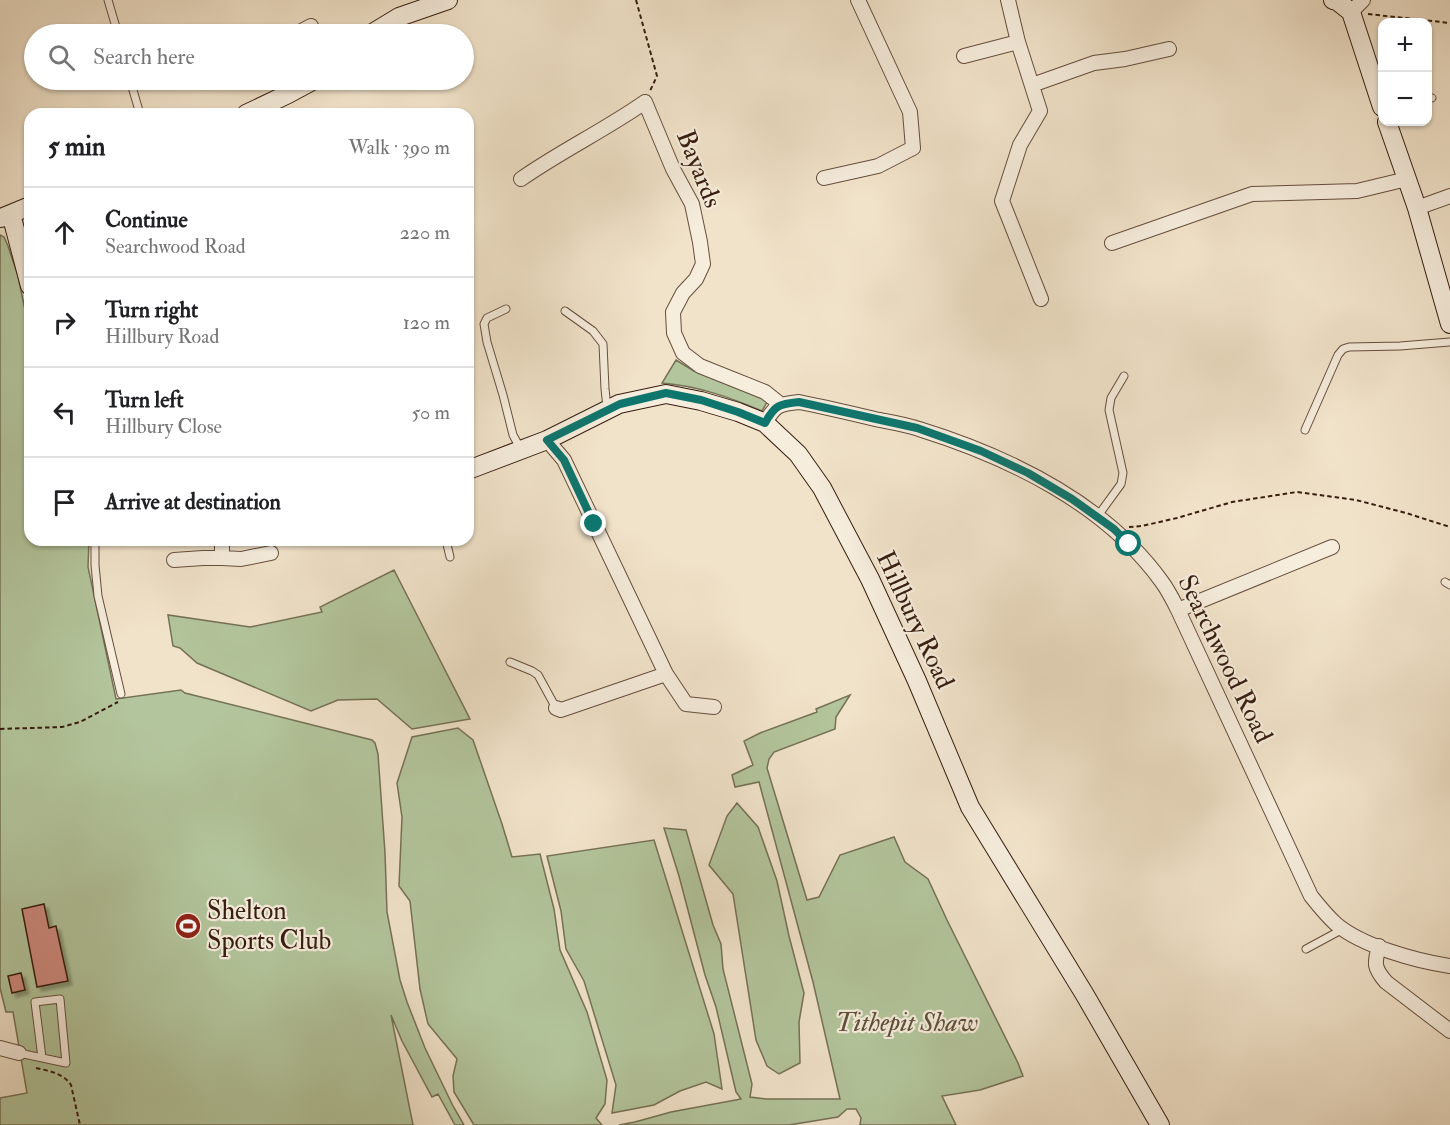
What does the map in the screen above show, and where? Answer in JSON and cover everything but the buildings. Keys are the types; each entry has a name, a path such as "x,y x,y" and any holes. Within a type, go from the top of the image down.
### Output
{"main road":[{"path":"387,24 424,4 448,0"},
{"path":"1333,0 1357,6 1378,87"},
{"path":"259,108 295,90"},
{"path":"1388,126 1417,208 1450,324"},
{"path":"24,208 5,216 24,269"},
{"name":"Hillbury Road","path":"474,468 547,440 620,404 666,393 701,400 765,423 798,454 822,488 870,579 917,681 970,807 1085,995 1160,1125"}],"street":[{"path":"824,178 878,166 913,148 910,112 858,0"},
{"path":"1008,0 1018,42 1040,111 1020,145 1002,201 1041,299"},
{"path":"964,56 1018,42"},
{"path":"1032,85 1094,63 1169,49"},
{"path":"521,179 645,102"},
{"name":"Bayards","path":"645,102 673,168 692,204 703,264 696,279 683,293 674,312 674,333 683,353 700,366 765,392 780,404"},
{"path":"1112,243 1252,194 1357,191 1407,179"},
{"path":"1417,208 1450,196"},
{"name":"Searchwood Road","path":"780,404 799,402 917,428 981,451 1028,473 1072,499 1114,529 1144,558 1164,584 1178,609 1311,896 1323,912 1356,938 1413,958 1450,966"},
{"path":"765,423 771,412 780,404"},
{"path":"547,440 564,460 666,674 686,704 714,707"},
{"path":"222,546 222,558"},
{"path":"1178,609 1332,547"},
{"path":"174,560 241,559 272,553"},
{"path":"556,708 561,710 666,674"},
{"path":"1379,946 1375,961 1377,971 1386,982 1450,1031"},
{"path":"0,1048 18,1052"}],"lane":[{"path":"108,0 115,24"},
{"path":"133,90 138,108"},
{"path":"506,309 487,318 484,324 513,435 522,450"},
{"path":"565,311 593,331 603,344 604,389 608,410"},
{"path":"1305,430 1338,355 1343,349 1349,346 1400,346 1450,342"},
{"path":"1097,517 1121,484 1123,473 1110,410 1111,398 1124,376"},
{"path":"95,546 98,596 121,694"},
{"path":"447,546 450,557"},
{"path":"510,662 538,675 556,708"},
{"path":"1306,949 1343,929"},
{"path":"18,1052 42,1059 66,1063 60,999 35,1002 42,1059"}],"path":[{"path":"636,0 657,76 645,102"},
{"path":"1357,6 1450,23"},
{"path":"1114,529 1165,521 1232,502 1297,492 1356,500 1450,527"},
{"path":"0,729 62,727 80,722 115,704 120,700 121,694"},
{"path":"18,1052 18,1062 59,1074 68,1080 80,1125"}],"green space":[{"name":"Shelton Sports Club","path":"0,235 4,237 8,246 24,305 24,546 89,546 88,567 116,699 181,690 185,693 372,740 375,743 378,754 387,912 400,980 425,1048 464,1125 455,1125 438,1094 432,1097 391,1015 413,1125 0,1125 0,1098 27,1093 13,1012 6,1012 0,988"},
{"path":"676,360 694,371 762,397 767,402 762,411 713,393 662,383"},
{"path":"394,570 470,719 412,729 377,699 338,700 311,711 197,663 180,648 173,646 168,615 250,627 322,612 320,607"},
{"name":"Tithepit Shaw","path":"850,695 836,717 835,729 774,752 767,768 807,900 819,897 840,855 894,837 905,862 928,879 1023,1076 980,1090 942,1096 956,1125 860,1125 861,1118 856,1109 847,1109 838,1117 789,1125 619,1125 671,1112 741,1099 736,1092 716,1007 664,828 686,830 713,925 721,944 723,969 752,1084 750,1097 840,1099 813,982 759,782 735,787 732,775 753,765 744,741 817,712 816,709"},
{"path":"458,728 473,740 512,857 540,854 554,909 560,950 587,1012 607,1080 605,1104 596,1118 602,1125 474,1125 454,1092 453,1076 457,1059 428,1024 420,989 410,901 399,886 402,817 397,783 412,737"},
{"path":"737,803 758,827 777,881 804,993 799,1022 800,1063 779,1074 767,1066 756,1040 733,894 709,865 727,816"},
{"path":"654,840 714,1034 722,1089 706,1082 680,1091 654,1105 612,1113 616,1085 584,981 566,949 561,911 547,856"}],"place":[{"name":"Shelton Sports Club","path":"188,926"}],"route":[{"path":"594,524 564,460 547,440 620,404 666,393 701,400 765,423 771,412 780,404 799,402 917,428 981,451 1028,473 1072,499 1114,529 1129,544"}]}
